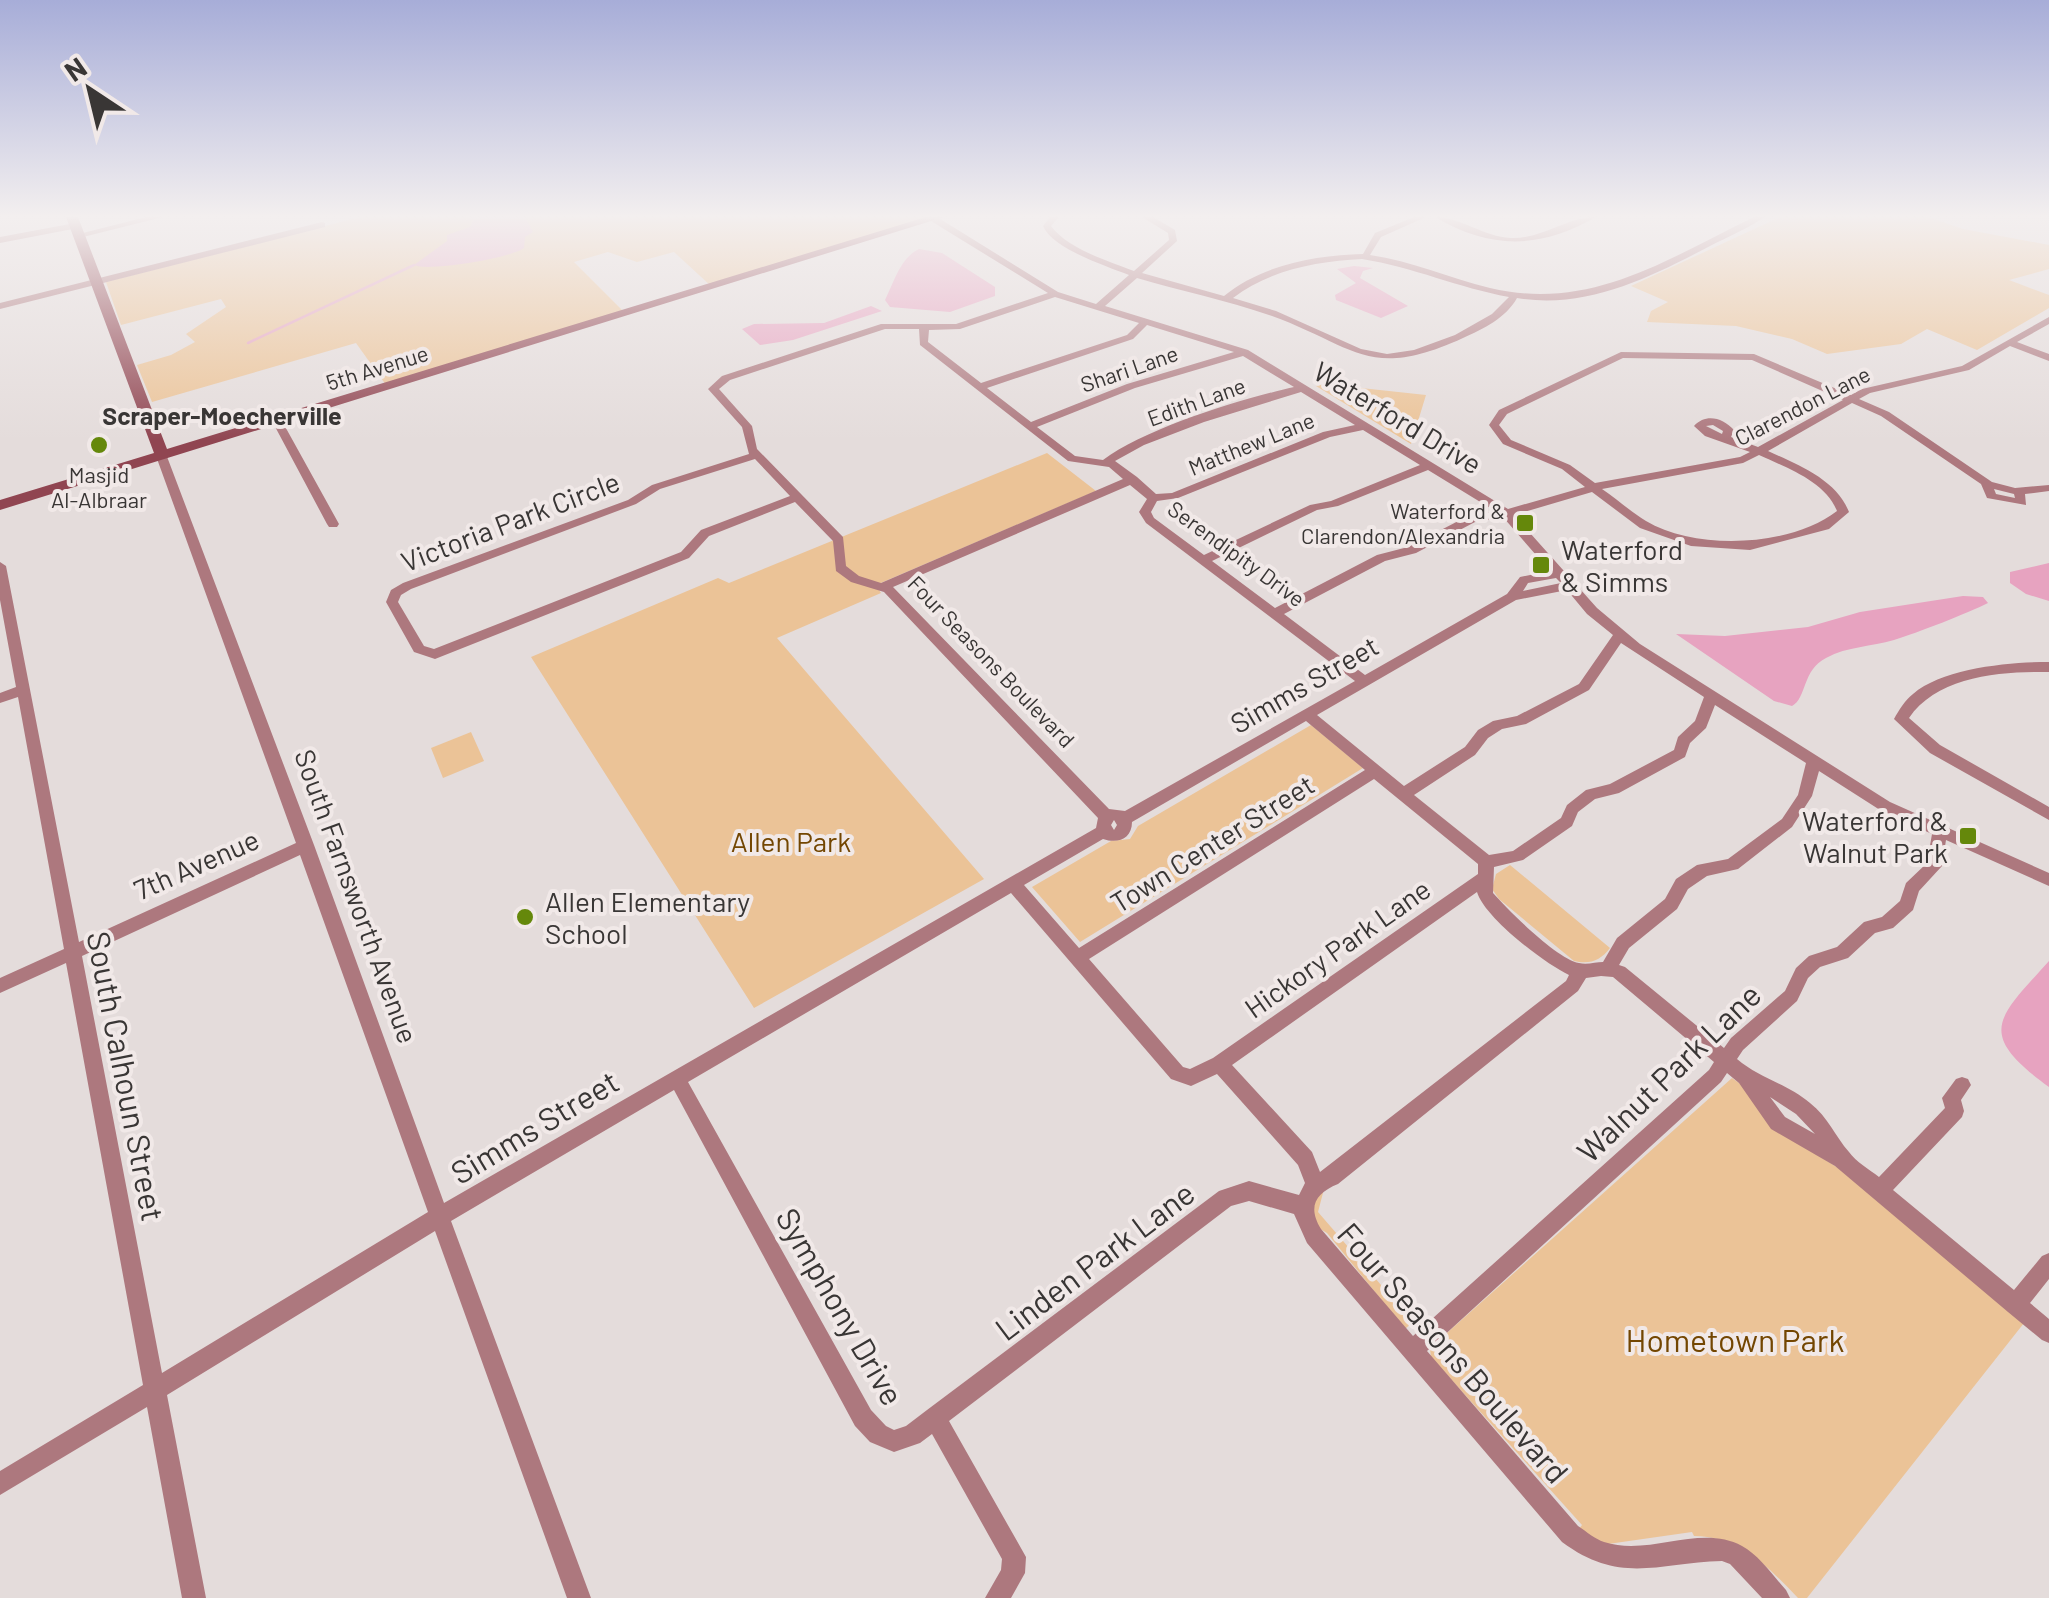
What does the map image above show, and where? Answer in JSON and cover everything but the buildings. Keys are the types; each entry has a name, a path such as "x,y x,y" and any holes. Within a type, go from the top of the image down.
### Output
{"street":[{"path":"0,306 56,292"},
{"name":"South Farnsworth Avenue","path":"101,292 579,1598"},
{"name":"5th Avenue","path":"0,505 697,292"},
{"name":"Four Seasons Boulevard","path":"1048,292 1017,307 957,327 884,326 716,382 714,392 747,426 750,447 756,455 842,544 838,558 844,572 884,586 1112,822"},
{"name":"Waterford Drive","path":"1051,292 1244,352 1505,512 1620,636 1712,697 1886,806 1940,834 2049,880"},
{"path":"1098,308 1116,292"},
{"path":"1194,292 1273,313 1361,351 1393,358 1414,354 1500,316 1512,305 1514,296"},
{"path":"1226,300 1236,292"},
{"path":"1499,292 1514,296 1562,297 1596,292"},
{"name":"Clarendon Lane","path":"1277,612 1380,558 1412,550 1472,519 1595,487 1709,469 1758,452 1882,385 1965,368 2049,320"},
{"path":"980,388 1130,336 1145,322"},
{"name":"Serendipity Drive","path":"924,327 923,343 1078,462 1107,462 1133,480 1152,498 1145,508 1146,516 1364,680"},
{"path":"2011,343 2049,358"},
{"name":"Shari Lane","path":"1030,426 1131,386 1244,352"},
{"path":"1727,435 1834,491 1843,512 1825,526 1750,546 1717,547 1644,525 1566,467 1507,442 1495,431 1495,419 1608,359 1645,352 1754,357 1898,422 1986,483 1990,496 2004,503 2022,503 2018,491 2049,488"},
{"name":"Edith Lane","path":"1107,462 1119,452 1188,423 1276,392 1304,388"},
{"path":"276,421 333,524"},
{"name":"Matthew Lane","path":"1152,498 1174,496 1327,434 1365,426"},
{"name":"Victoria Park Circle","path":"756,455 656,488 632,502 407,586 395,593 392,602 422,652 443,652 685,554 705,533 797,497"},
{"path":"1202,561 1314,507 1334,504 1399,474 1429,465"},
{"path":"884,586 1133,480"},
{"name":"South Calhoun Street","path":"0,566 194,1598"},
{"name":"Simms Street","path":"0,1484 442,1215 1014,885 1112,822 1512,597 1566,579"},
{"path":"1404,794 1470,752 1483,734 1498,725 1521,720 1584,688 1620,636"},
{"path":"2049,652 2049,664 2008,667 1920,694 1900,718 1935,750 2049,814"},
{"path":"0,698 23,690"},
{"name":"Hickory Park Lane","path":"1219,1064 1486,869 1517,856 1566,822 1572,809 1591,794 1614,789 1680,753 1687,736 1701,724 1712,697"},
{"path":"1306,714 1404,794 1486,869 1483,886 1491,903 1564,964 1581,971 1609,967 1745,1076 1803,1105 1824,1128 1842,1159"},
{"path":"1609,967 1623,943 1677,898 1682,884 1702,870 1732,864 1787,822 1805,796 1814,761"},
{"name":"Town Center Street","path":"1076,958 1376,771"},
{"name":"Walnut Park Lane","path":"1412,1351 1715,1076 1726,1060 1791,996 1802,973 1815,961 1842,953 1870,927 1887,923 1907,905 1912,888 1934,866 1940,834"},
{"name":"7th Avenue","path":"0,986 306,845"},
{"path":"1014,885 1177,1073 1191,1078 1219,1064 1305,1159 1315,1184"},
{"path":"1302,1206 1315,1184 1331,1176 1572,986 1581,971"},
{"path":"1745,1076 1778,1123 1842,1159 2049,1333"},
{"name":"Symphony Drive","path":"676,1078 863,1418 878,1434 894,1441 912,1435 936,1418 1014,1558 1013,1573 998,1598"},
{"path":"1879,1191 1954,1111 1951,1098 1962,1086"},
{"name":"Linden Park Lane","path":"936,1418 1226,1198 1248,1192 1302,1206"},
{"name":"Four Seasons Boulevard","path":"1302,1206 1305,1223 1314,1236 1570,1534 1589,1550 1612,1559 1722,1549 1738,1556 1778,1598"},
{"path":"2015,1305 2049,1263"}],"green space":[{"path":"109,292 604,292 624,312 386,385 356,343 152,402 137,365 171,355 195,342 186,334 226,307 221,299 121,325"},
{"path":"1644,292 2040,292 2049,295 2049,308 1977,350 1927,329 1901,344 1827,354 1792,339 1736,326 1647,322 1651,311 1668,302"},
{"path":"1316,386 1426,395 1411,444"},
{"name":"Allen Park","path":"1047,453 1096,491 876,585 881,593 777,638 984,879 754,1008 531,657 718,578 729,583"},
{"path":"1311,725 1363,768 1080,942 1032,887 1111,841 1130,839 1138,826"},
{"path":"471,732 484,761 443,778 431,748"},
{"path":"1510,865 1610,948 1607,952 1590,962 1574,961 1499,899 1492,889 1496,874"},
{"name":"Hometown Park","path":"1732,1078 1746,1088 1768,1123 1838,1168 2024,1323 1807,1598 1798,1598 1739,1547 1694,1536 1692,1532 1601,1545 1579,1529 1582,1525 1431,1357 1430,1349 1438,1341"},
{"path":"1324,1189 1318,1212 1413,1322 1405,1329 1327,1233 1317,1227 1309,1209"}],"shaded area":[{"path":"889,292 995,292 995,296 950,312 890,307 885,300"},
{"path":"1383,292 1408,306 1381,318 1336,300 1335,295"},
{"path":"871,306 882,311 793,340 760,345 742,329 754,324 824,323"},
{"path":"2049,563 2049,601 2026,594 2010,583 2010,572"},
{"path":"1963,596 1983,597 1988,603 1904,637 1826,658 1813,669 1792,706 1774,701 1676,634 1725,636 1808,627 1860,612"},
{"path":"2049,961 2049,1087 2010,1053 2002,1026 2017,998"}],"waterway":[{"path":"248,343 357,292"}],"place":[{"name":"Masjid Al-Albraar","path":"99,445"},
{"name":"Waterford & Clarendon/Alexandria","path":"1525,523"},
{"name":"Waterford & Simms","path":"1541,565"},
{"name":"Waterford & Walnut Park","path":"1968,836"},
{"name":"Allen Elementary School","path":"525,917"}],"district":[{"name":"Scraper-Moecherville","path":"222,415"}]}
